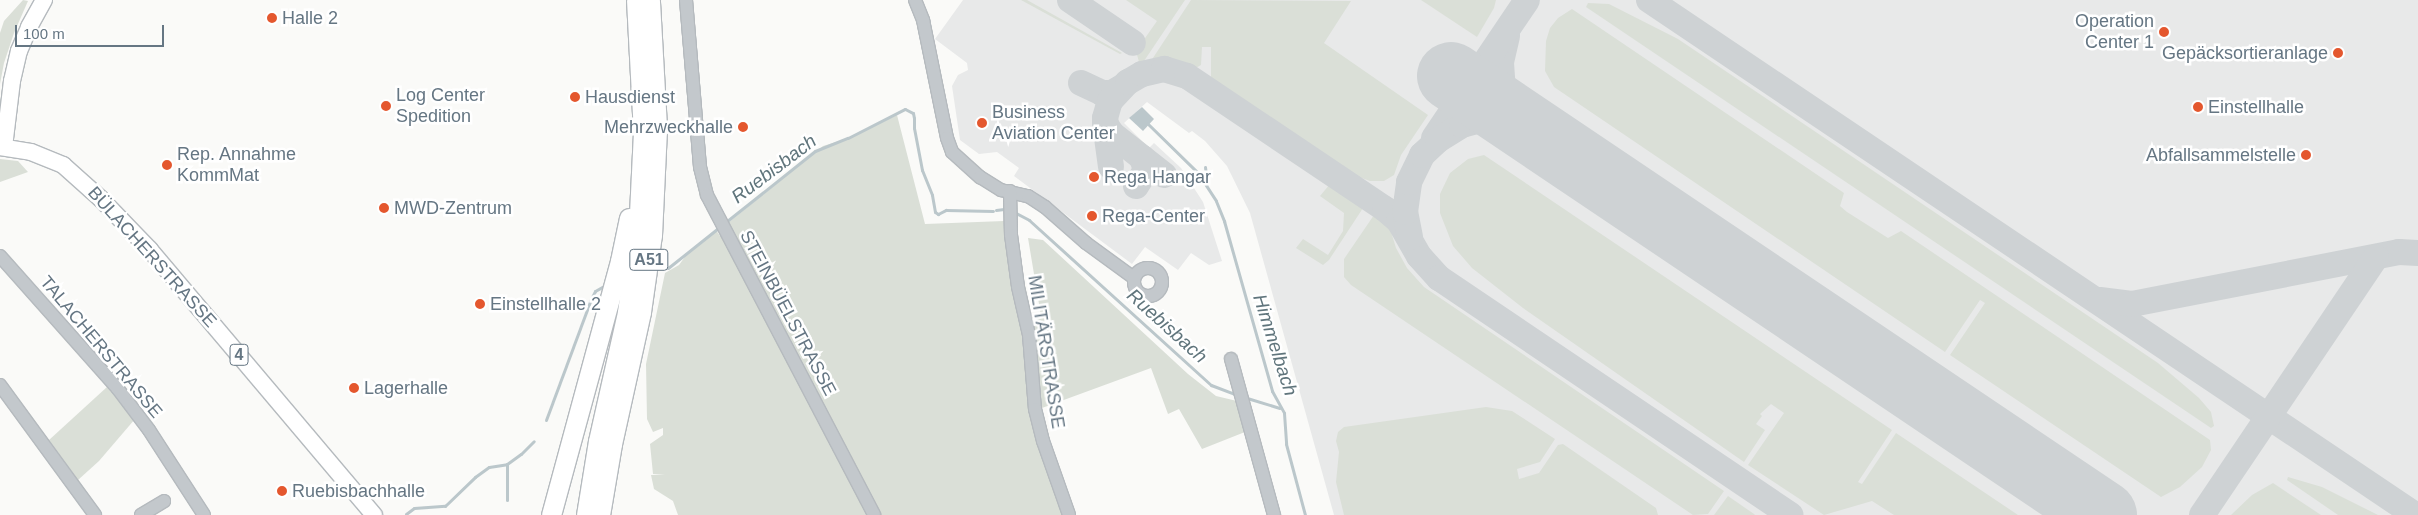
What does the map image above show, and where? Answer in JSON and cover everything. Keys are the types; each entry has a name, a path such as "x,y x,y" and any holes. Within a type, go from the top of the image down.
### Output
{"highway":[{"name":"A51","path":"586,515 596,450 622,338 634,267 641,207 643,133 636,0"},
{"name":"A51","path":"600,515 612,444 641,312 652,234 657,127 650,0"},
{"path":"551,515 620,262 643,133"}],"main road":[{"name":"4","path":"2,147 12,81 19,51 29,27 44,0"},
{"name":"BÜLACHERSTRASSE","path":"2,147 31,152 63,166 101,199 162,265 374,515"}],"street":[{"name":"STEINBÜELSTRASSE","path":"686,0 700,167 707,195 718,220 874,515"},
{"path":"915,0 924,20 949,146 960,161 980,177 1001,190 1028,196 1045,207 1086,243 1134,278"},
{"name":"MILITÄRSTRASSE","path":"1010,191 1011,235 1018,287 1029,334 1034,408 1043,442 1069,515"},
{"name":"TALACHERSTRASSE","path":"0,256 118,389 149,430 204,515"},
{"path":"1231,359 1274,515"},
{"path":"0,385 95,515"},
{"path":"141,515 164,501"}],"shaded area":[{"path":"23,0 28,1 14,33 4,63 0,84 0,33 4,21"},
{"path":"963,0 2418,0 2418,515 1334,515 1250,213 1227,166 1205,141 1192,131 1189,133 1147,102 1124,123 1149,148 1154,143 1181,168 1203,202 1222,261 1209,265 1191,253 1178,270 1145,247 1132,264 1014,176 1019,168 997,152 979,154 960,140 952,86 958,75 968,70 967,63 935,39"},
{"path":"1021,0 1027,0 1122,53 1120,54"},
{"path":"1126,0 1185,0 1144,61 1139,62 1136,51 1157,21"},
{"path":"1191,0 1351,1 1324,43 1428,115 1401,155 1394,175 1384,181 1370,181 1356,176 1211,81 1211,47 1202,47 1201,65 1194,69 1186,64 1167,60 1151,61"},
{"path":"1421,0 1496,0 1494,8 1477,37"},
{"path":"1588,3 1609,4 1678,39 2158,363 2199,398 2211,412 2214,426 2211,428 1586,7"},
{"path":"1572,9 1844,193 1840,206 1847,212 1888,238 1901,231 2210,440 2211,450 2202,467 2180,487 2161,497 1950,355 1985,303 1980,300 1945,352 1554,87 1545,71 1546,41 1550,28 1558,18"},
{"path":"1142,107 1154,119 1143,131 1129,118"},
{"path":"897,115 925,224 1004,221 1022,318 1041,316 1028,238 1043,240 1188,374 1216,396 1237,401 1245,432 1202,449 1179,409 1168,414 1151,368 1031,412 1033,429 1064,515 678,515 673,501 654,489 651,475 665,475 653,474 650,444 663,435 663,428 653,432 647,419 646,364 665,273 679,265 687,254 716,230 720,236 728,223 823,146 849,138"},
{"path":"1484,155 1892,430 1858,482 1862,484 1896,433 2018,515 1894,515 1872,501 1824,515 1748,465 1784,413 1771,404 1760,414 1762,416 1756,424 1765,430 1744,462 1523,308 1472,268 1453,246 1440,213 1440,194 1450,173 1468,159"},
{"path":"0,159 18,161 28,172 0,182"},
{"path":"1330,184 1363,208 1329,260 1323,265 1296,248 1303,239 1328,255 1343,231 1344,213 1320,196"},
{"path":"1374,215 1378,215 1389,225 1396,248 1407,268 1424,287 1724,491 1708,514 1693,515 1351,285 1344,277 1344,259"},
{"path":"107,387 135,419 99,461 78,480 49,440"},
{"path":"1486,407 1512,411 1555,439 1540,462 1517,469 1519,479 1539,473 1558,445 1563,444 1656,508 1658,515 1344,515 1336,482 1339,452 1336,441 1338,432 1344,427"},
{"path":"2288,477 2322,487 2378,515 2338,515 2287,480"},
{"path":"2273,483 2321,515 2231,515 2252,495"},
{"path":"1728,496 1754,514 1755,515 1714,515"}],"waterway":[{"name":"Ruebisbach","path":"727,221 815,151 848,138 905,109 913,113 922,170 932,195 935,212 938,214 946,210 993,211"},
{"name":"Himmelbach","path":"1147,123 1198,173 1216,201 1224,221 1272,391 1284,413 1286,444 1305,515"},
{"name":"Himmelbach","path":"1205,167 1207,184"},
{"name":"Ruebisbach","path":"996,210 1004,209"},
{"name":"Ruebisbach","path":"1016,213 1029,220 1211,385 1234,394"},
{"name":"Ruebisbach","path":"668,268 717,229"},
{"name":"Ruebisbach","path":"546,420 591,299 595,291 604,286"},
{"name":"Ruebisbach","path":"1247,398 1280,408"},
{"name":"Ruebisbach","path":"406,514 414,508 445,506 475,477 489,467 507,464 534,441"},
{"path":"507,464 507,500"}],"taxiway":[{"path":"1070,0 1133,43"},
{"path":"1434,138 1527,0"},
{"path":"1649,0 2415,515"},
{"path":"1507,36 1501,63 1503,93 1514,116 1527,127"},
{"path":"1164,175 1112,134 1106,125 1105,118 1110,101 1128,82 1142,74 1164,69 1187,76 1385,209 1399,221 1419,256 1439,278 1791,515"},
{"path":"1081,83 1102,93 1112,93 1122,87"},
{"path":"1410,237 1405,212 1409,182 1422,155 1438,140 1462,125 1491,117 1513,120 1536,133"},
{"path":"1105,123 1111,167"},
{"path":"1136,186 1146,170 1142,158"},
{"path":"2100,300 2132,304 2399,252 2418,253"},
{"path":"2202,515 2376,257"}],"runway":[{"path":"1451,76 2103,515"}],"place":[{"name":"Halle 2","path":"272,18"},
{"name":"Operation Center 1","path":"2164,32"},
{"name":"Gepäcksortieranlage","path":"2338,53"},
{"name":"Hausdienst","path":"575,97"},
{"name":"Log Center Spedition","path":"386,106"},
{"name":"Einstellhalle","path":"2198,107"},
{"name":"Business Aviation Center","path":"982,123"},
{"name":"Mehrzweckhalle","path":"743,127"},
{"name":"Abfallsammelstelle","path":"2306,155"},
{"name":"Rep. Annahme KommMat","path":"167,165"},
{"name":"Rega Hangar","path":"1094,177"},
{"name":"MWD-Zentrum","path":"384,208"},
{"name":"Rega-Center","path":"1092,216"},
{"name":"Einstellhalle 2","path":"480,304"},
{"name":"Lagerhalle","path":"354,388"},
{"name":"Ruebisbachhalle","path":"282,491"}]}
